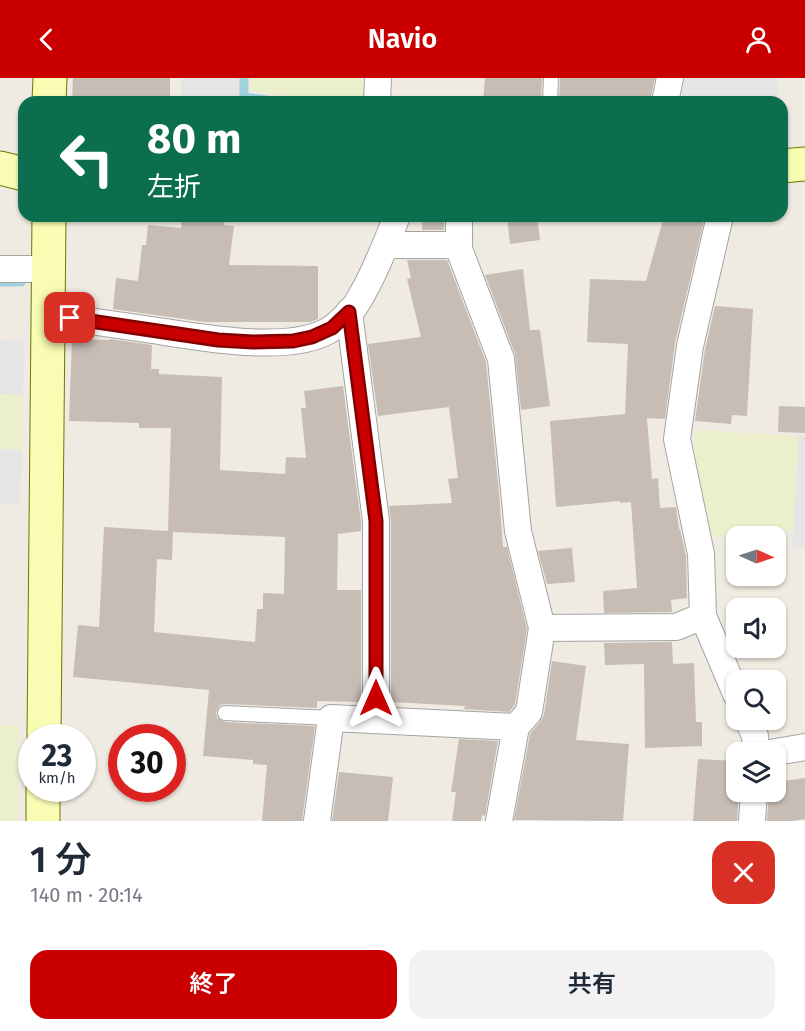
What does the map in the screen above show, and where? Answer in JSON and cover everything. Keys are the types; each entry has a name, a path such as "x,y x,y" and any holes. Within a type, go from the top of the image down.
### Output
{"street":[{"path":"50,78 50,96"},
{"path":"377,96 378,78"},
{"path":"666,96 670,78"},
{"path":"788,165 805,164"},
{"path":"0,168 18,172"},
{"path":"44,724 49,222"},
{"path":"48,315 218,340 293,341 312,337 332,328 356,305 386,245 395,222"},
{"path":"459,222 459,249 501,359 518,531 542,628 529,712 516,727 499,821"},
{"path":"719,222 690,346 677,439 701,554 703,616 726,670"},
{"path":"386,245 459,245"},
{"path":"0,269 49,269"},
{"path":"349,312 376,521 376,720"},
{"path":"542,628 676,627 703,616"},
{"path":"317,821 331,718 516,727"},
{"path":"786,750 805,747"},
{"path":"43,802 43,821"},
{"path":"752,821 753,802"}],"lane":[{"path":"550,78 550,96"},
{"path":"225,713 331,718"}],"green space":[{"path":"250,78 368,78 367,96 288,96 250,91"},
{"path":"0,394 23,395 22,450 0,449"},
{"path":"695,430 799,436 793,530 786,531 786,526 726,526 726,537 712,538 694,464"},
{"path":"0,725 18,725 18,821 0,821"}],"shaded area":[{"path":"181,78 241,78 241,96 181,96"},
{"path":"684,78 778,78 778,96 681,96"},
{"path":"0,340 24,341 23,395 0,394"},
{"path":"799,436 805,436 805,546 792,548"},
{"path":"0,449 22,450 20,505 0,504"}],"building":[{"path":"73,78 170,78 170,96 72,96"},
{"path":"485,78 542,78 541,96 484,96"},
{"path":"560,78 655,78 651,96 559,96"},
{"path":"182,222 224,222 224,225 234,226 229,265 318,266 318,319 310,322 205,322 113,309 116,278 138,281 142,245 146,245 148,225 181,228"},
{"path":"422,222 444,222 444,230 422,230"},
{"path":"508,222 538,222 540,240 510,244"},
{"path":"662,222 704,222 675,343 665,419 647,418 652,479 658,478 660,508 676,507 686,556 687,598 671,600 672,612 604,613 603,591 637,588 631,502 556,507 550,421 625,414 628,344 587,342 590,279 646,281"},
{"path":"407,260 447,260 486,362 503,547 507,547 527,629 515,705 509,712 464,709 465,706 391,702 391,521 389,506 452,503 448,479 458,478 449,407 378,416 368,344 421,337 407,279 411,278"},
{"path":"523,269 530,330 540,330 550,406 521,410 515,354 485,275"},
{"path":"715,306 753,309 747,416 732,415 731,424 695,421 705,349"},
{"path":"72,339 110,339 152,345 151,369 159,369 159,374 222,377 220,470 285,474 286,457 306,458 301,408 306,408 304,391 343,386 361,531 338,534 337,590 361,590 361,702 317,701 317,708 225,704 220,705 216,712 217,718 225,722 315,726 302,821 262,821 267,765 253,764 253,760 203,756 209,690 73,677 78,625 99,627 104,527 168,531 171,428 139,428 139,423 69,421","holes":["173,532 285,537 284,594 263,593 263,609 257,609 255,642 154,632 157,559 172,560"]},
{"path":"779,406 805,407 805,433 778,432"},
{"path":"572,548 575,582 547,584 538,551"},
{"path":"672,642 673,664 694,663 696,722 702,722 702,746 645,748 644,664 605,665 604,643"},
{"path":"552,661 586,666 576,740 629,744 623,821 514,820 530,734 544,715"},
{"path":"459,739 498,741 485,816 482,815 481,821 452,821 456,792 451,792"},
{"path":"698,759 726,760 726,802 738,802 737,821 693,821"},
{"path":"339,772 393,777 388,821 332,821"},
{"path":"805,778 805,819 767,821 768,802 786,802 786,781"}],"waterway":[{"path":"244,78 244,96"},
{"path":"0,282 21,282"}],"route":[{"path":"70,318 218,340 253,342 293,341 312,337 332,328 349,312 376,521 376,698"}]}
